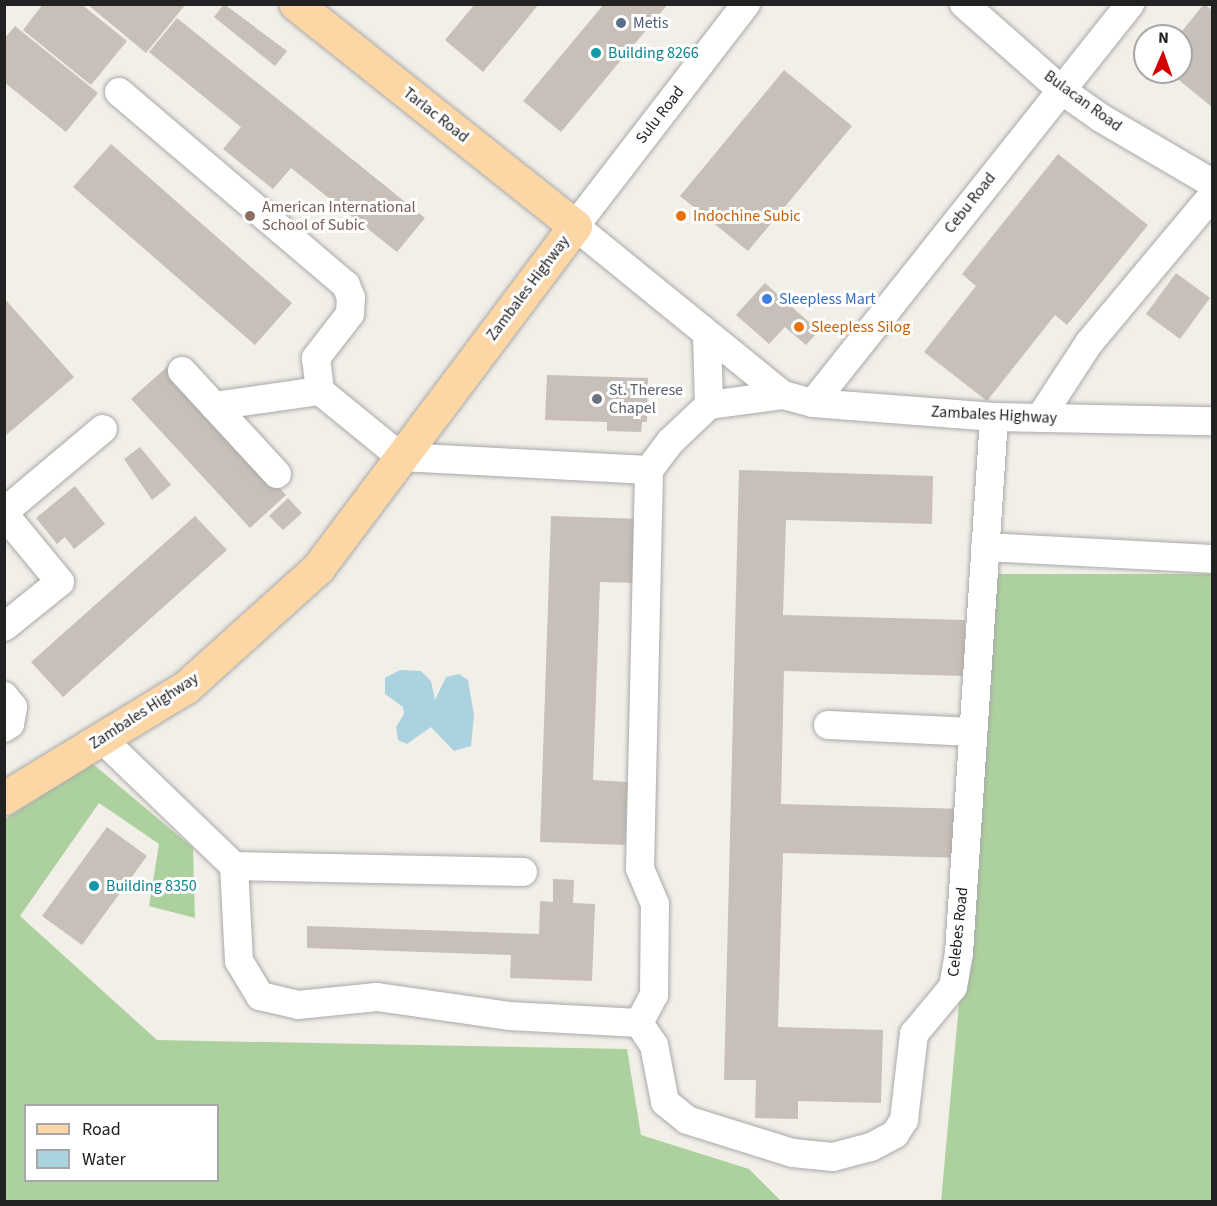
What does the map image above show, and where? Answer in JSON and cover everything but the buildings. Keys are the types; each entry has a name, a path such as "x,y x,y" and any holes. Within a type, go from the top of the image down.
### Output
{"main road":[{"name":"Tarlac Road","path":"296,4 575,226"},
{"name":"Zambales Highway","path":"4,798 186,687 279,607 318,568 575,226"}],"street":[{"name":"Sulu Road","path":"575,226 746,4"},
{"name":"Bulacan Road","path":"964,4 1060,89 1101,118 1212,183"},
{"name":"Cebu Road","path":"813,403 1060,89 1130,4"},
{"path":"119,92 346,285 351,298 350,314 316,358 320,391 401,457 649,470"},
{"path":"1040,418 1089,343 1212,196"},
{"name":"Zambales Highway","path":"575,226 783,395 813,403 994,417 1212,421"},
{"path":"707,334 709,405"},
{"path":"182,371 277,474"},
{"path":"214,406 320,391"},
{"path":"234,866 239,961 260,996 298,1005 377,997 509,1016 639,1023 654,995 655,904 640,868 649,470 670,442 709,405 783,395"},
{"name":"Celebes Road","path":"639,1023 654,1045 665,1102 687,1120 793,1153 819,1157 850,1154 895,1134 904,1120 914,1034 953,987 959,954 994,417"},
{"path":"4,627 60,582 4,513 103,429"},
{"path":"985,547 1212,559"},
{"path":"4,696 12,707 10,724 4,728"},
{"path":"828,725 973,732"},
{"path":"101,738 234,866 523,872"}],"green space":[{"path":"998,574 1212,574 1212,1201 941,1202"},
{"path":"93,764 193,848 195,918 149,906 159,844 99,803 20,916 157,1040 627,1049 641,1135 749,1169 781,1201 5,1201 5,819"}],"water":[{"path":"400,670 421,671 431,681 435,700 446,677 459,674 468,680 474,715 471,746 454,751 431,727 407,744 398,740 396,727 404,714 403,707 385,694 385,678"}],"place":[{"name":"Metis","path":"621,23"},
{"name":"Building 8266","path":"596,53"},
{"name":"American International School of Subic","path":"250,216"},
{"name":"Indochine Subic","path":"681,216"},
{"name":"Sleepless Mart","path":"767,299"},
{"name":"Sleepless Silog","path":"799,327"},
{"name":"St. Therese Chapel","path":"597,399"},
{"name":"Building 8350","path":"94,886"}]}
